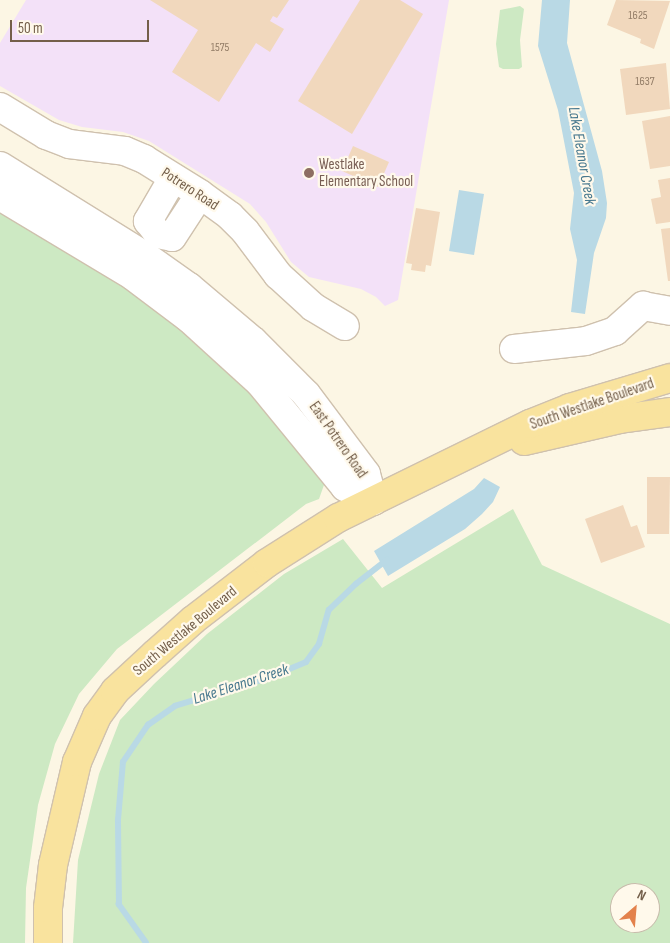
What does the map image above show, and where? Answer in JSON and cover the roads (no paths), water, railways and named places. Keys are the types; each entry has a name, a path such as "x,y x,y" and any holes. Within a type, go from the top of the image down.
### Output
{"main road":[{"name":"South Westlake Boulevard","path":"48,943 48,908 53,865 77,762 97,716 115,691 193,620 267,563 338,518 488,447 530,424 570,408 670,378"},
{"name":"South Westlake Boulevard","path":"488,447 539,439 620,419 670,412"}],"street":[{"name":"Potrero Road","path":"0,107 46,135 69,144 125,151 144,159 200,194 230,216 245,231 278,275 313,306 345,326"},
{"name":"East Potrero Road","path":"0,166 145,255 218,310 253,341 306,394 366,474 373,501"},
{"path":"145,255 148,221 173,178"},
{"path":"145,255 172,237 200,194"},
{"name":"East Potrero Road","path":"0,196 145,255"},
{"path":"514,349 586,341 615,331 643,306 670,311"}],"water":[{"path":"542,0 570,0 567,43 602,171 607,203 606,218 594,253 585,314 571,312 577,260 570,229 574,193 558,110 538,46"},
{"path":"459,190 484,194 474,255 449,251"},
{"path":"484,478 500,487 493,502 482,514 465,529 388,576 374,551 474,489"}],"waterway":[{"name":"Lake Eleanor Creek","path":"146,943 119,905 118,820 123,762 148,725 175,706 268,678 306,662 319,644 329,610 356,584 387,560"}],"place":[{"name":"Westlake Elementary School","path":"309,173"}]}
